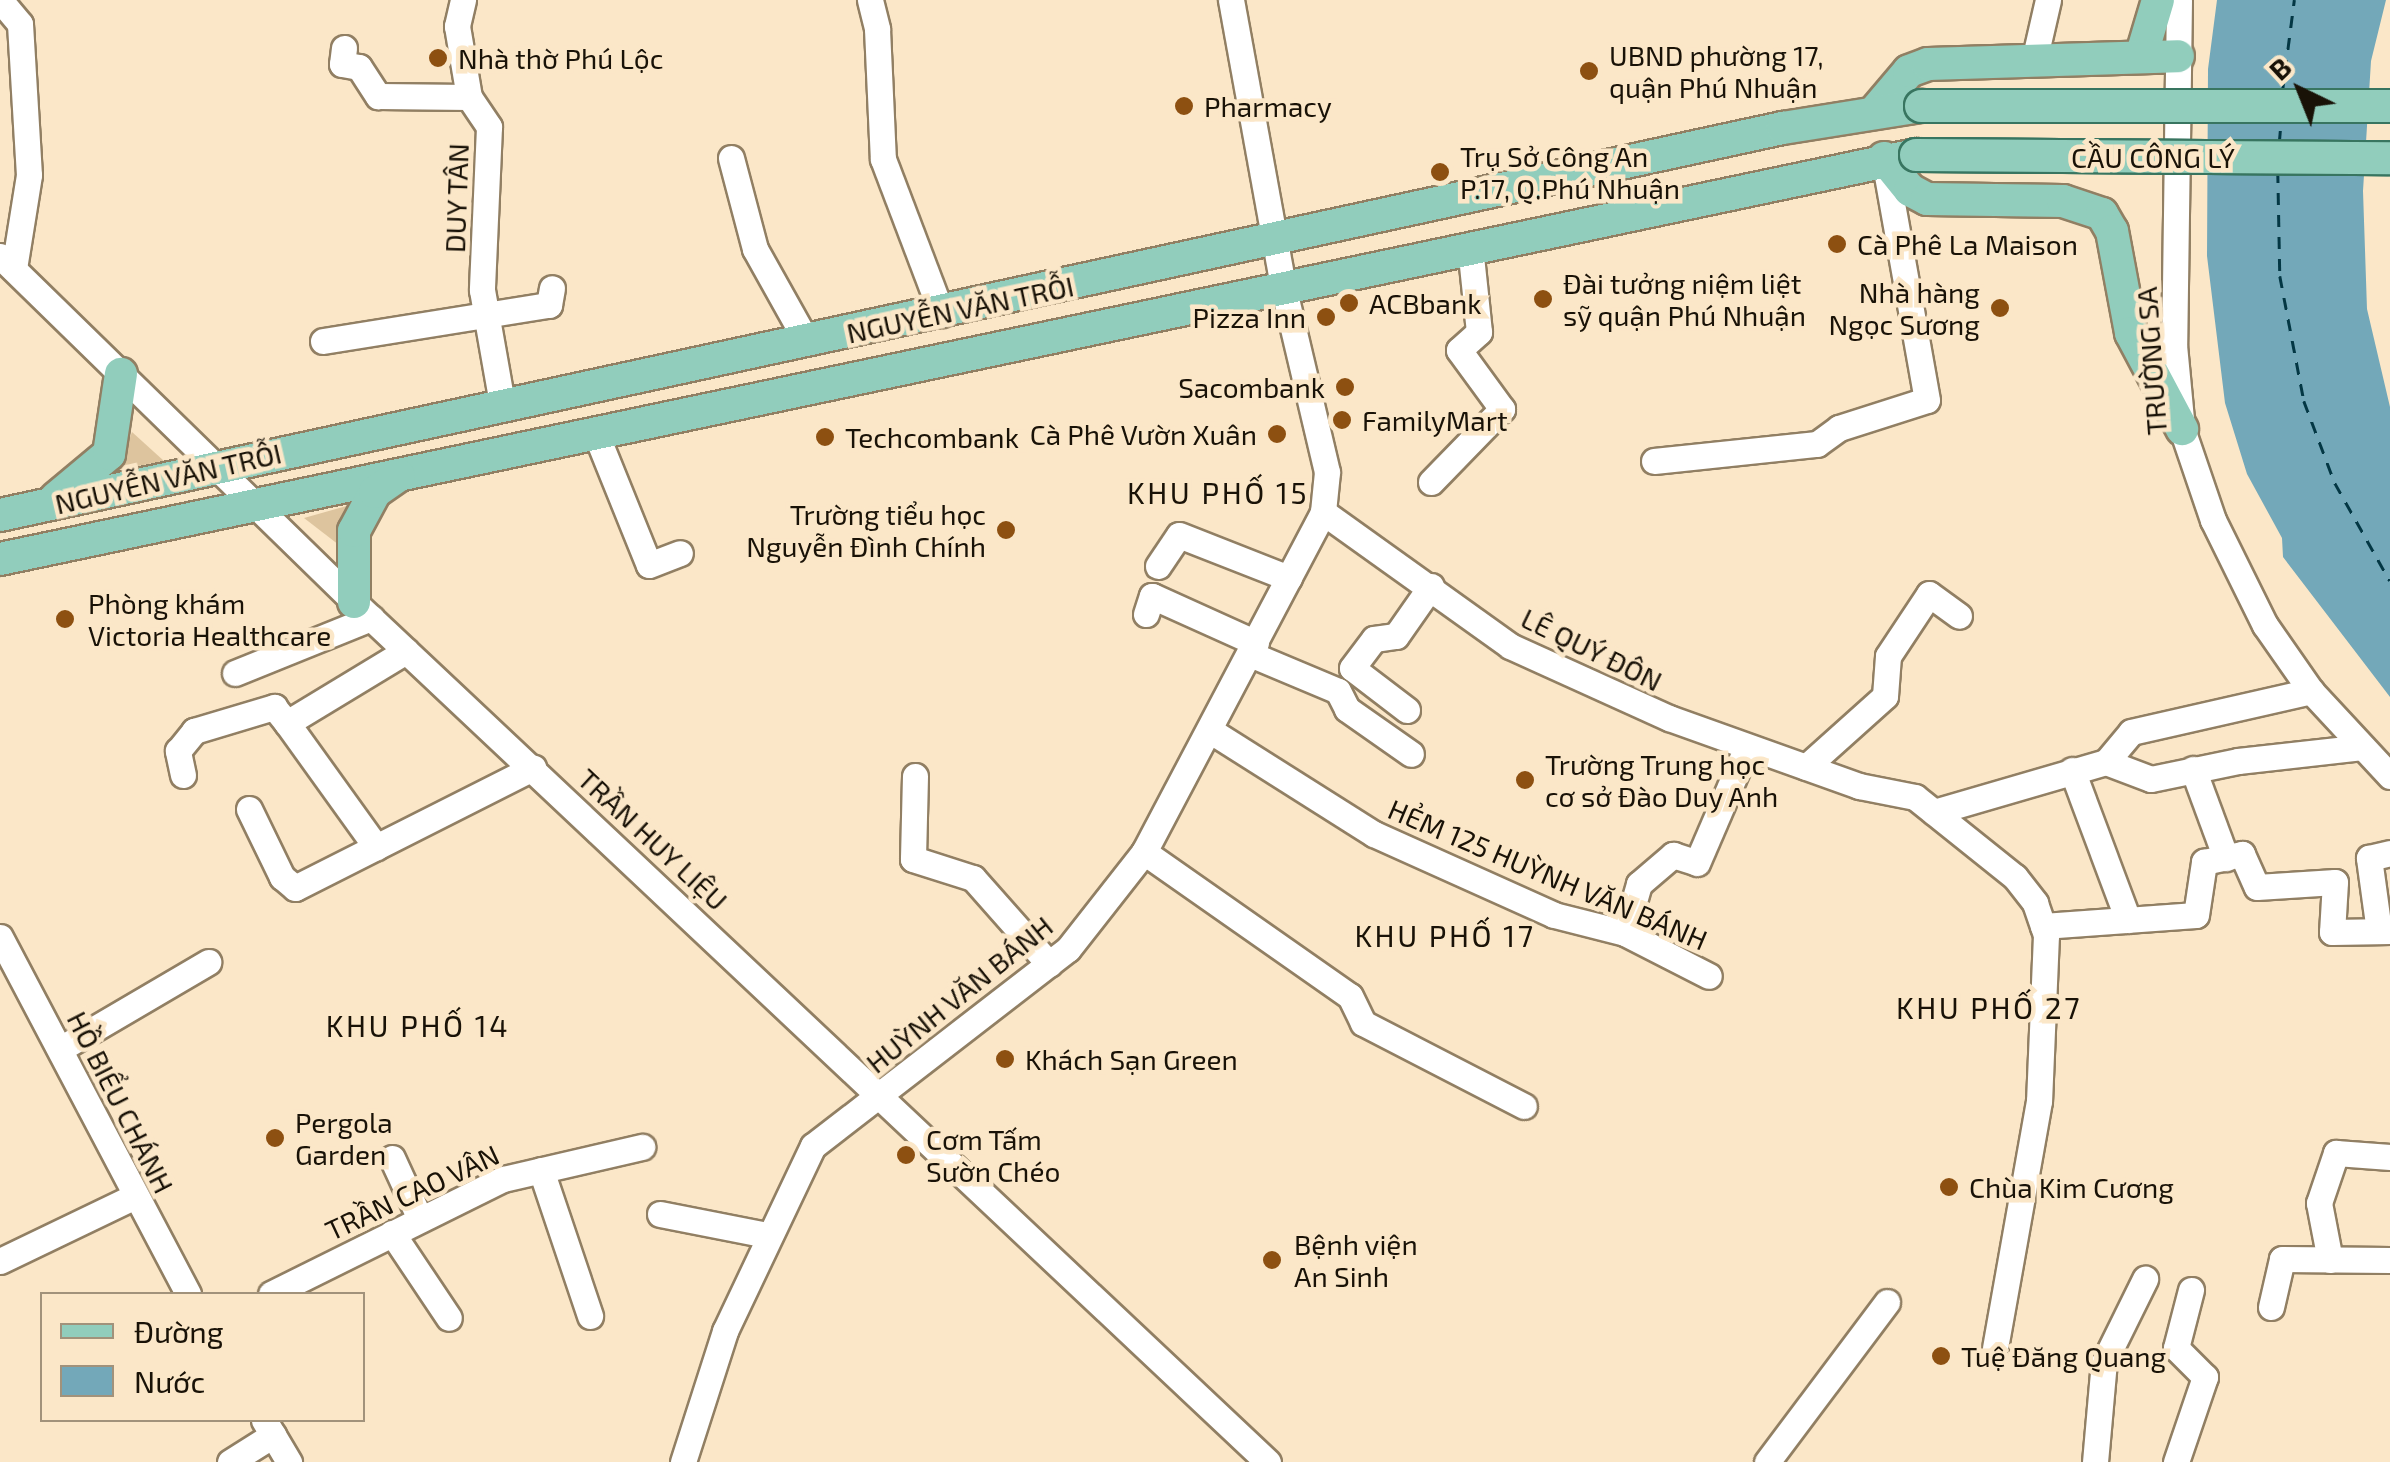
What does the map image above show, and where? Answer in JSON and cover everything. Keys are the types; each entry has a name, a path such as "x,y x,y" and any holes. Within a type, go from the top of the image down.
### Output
{"main road":[{"path":"2141,58 2158,0"},
{"path":"1875,112 1920,66 2178,56"},
{"name":"NGUYỄN VĂN TRỖI","path":"0,515 216,464 942,314 1875,112 1922,106"},
{"name":"CẦU CÔNG LÝ","path":"1922,106 2390,106"},
{"name":"NGUYỄN VĂN TRỖI","path":"0,559 259,508 402,472 1900,156"},
{"path":"1900,156 1910,190 1927,198 2063,201 2102,214 2112,231 2130,334 2182,429"},
{"name":"CẦU CÔNG LÝ","path":"1900,156 2390,158"},
{"path":"46,506 108,454 121,374"},
{"path":"362,610 354,531 375,492 402,472"}],"street":[{"path":"0,0 20,24 29,175 5,264"},
{"name":"DUY TÂN","path":"463,0 457,26 468,97 488,127 484,316 502,404"},
{"path":"870,0 877,29 883,160 942,314"},
{"path":"1231,0 1275,242"},
{"path":"2034,61 2048,0"},
{"name":"TRƯỜNG SA","path":"2179,0 2174,344 2182,429 2230,557 2311,691 2390,776"},
{"path":"344,48 342,64 359,67 378,96 468,97"},
{"path":"1654,461 1817,444 1839,428 1927,400 1900,156"},
{"path":"730,158 755,249 808,342"},
{"name":"HUỲNH VĂN BÁNH","path":"682,1462 724,1331 813,1146 1068,950 1144,852 1323,512 1327,472 1275,242"},
{"path":"1432,482 1502,409 1458,350 1479,332 1470,247"},
{"name":"TRẦN HUY LIỆU","path":"5,264 216,464 362,610 883,1094 1268,1462"},
{"path":"323,341 549,306 552,288"},
{"path":"596,434 638,568 680,553"},
{"name":"LÊ QUÝ ÐÔN","path":"1323,512 1510,646 1748,747 1915,798 2015,876 2043,926"},
{"path":"1158,566 1178,535 1288,578"},
{"path":"1407,710 1352,668 1374,639 1396,636 1431,586"},
{"path":"1806,767 1885,696 1888,656 1929,594 1959,616"},
{"path":"1146,614 1152,596 1338,691 1347,709 1411,754"},
{"path":"235,673 362,610"},
{"path":"287,723 406,651"},
{"path":"2106,762 2131,732 2311,691"},
{"path":"183,776 178,751 194,730 274,707 376,848"},
{"name":"HẺM 125 HUỲNH VĂN BÁNH","path":"1210,731 1374,834 1554,915 1625,934 1710,976"},
{"path":"1625,934 1639,884 1672,856 1697,864 1748,747"},
{"path":"1934,812 2106,762 2151,779 2194,769 2362,747"},
{"path":"249,809 282,878 295,888 533,768"},
{"path":"2194,769 2226,858"},
{"path":"2072,770 2128,920"},
{"path":"915,776 913,859 973,878 1049,964"},
{"path":"1144,852 1350,996 1363,1022 1524,1106"},
{"path":"1995,1348 2037,1140 2043,926 2196,915 2204,862 2242,854 2257,887 2335,882 2332,932 2384,932 2369,858 2390,853"},
{"name":"HỒ BIỂU CHÁNH","path":"0,937 187,1292"},
{"path":"60,1049 208,962"},
{"name":"TRẦN CAO VÂN","path":"275,1292 503,1179 642,1147"},
{"path":"2330,1260 2319,1203 2336,1153 2390,1157"},
{"path":"392,1158 420,1218"},
{"path":"541,1170 590,1316"},
{"path":"0,1261 135,1196"},
{"path":"660,1214 767,1235"},
{"path":"392,1232 448,1318"},
{"path":"2270,1307 2282,1259 2390,1260"},
{"path":"2095,1462 2104,1362 2146,1279"},
{"path":"2176,1462 2205,1377 2176,1348 2190,1290"},
{"path":"1768,1462 1887,1302"},
{"path":"230,1462 268,1427 289,1462"}],"shaded area":[{"path":"132,432 164,461 118,470"},
{"path":"350,505 339,545 304,518"}],"water":[{"path":"2217,0 2386,0 2371,61 2363,191 2367,309 2390,407 2390,697 2283,557 2282,538 2247,474 2225,403 2207,256 2208,69"}],"ferry route":[{"path":"2282,93 2294,0"},
{"path":"2279,143 2281,121"},
{"path":"2278,171 2280,276 2304,401 2335,483 2390,581"}],"place":[{"name":"Nhà thờ Phú Lộc","path":"438,58"},
{"name":"UBND phường 17, quận Phú Nhuận","path":"1589,71"},
{"name":"Pharmacy","path":"1184,106"},
{"name":"Trụ Sở Công An P.17, Q.Phú Nhuận","path":"1440,172"},
{"name":"Cà Phê La Maison","path":"1837,244"},
{"name":"Đài tưởng niệm liệt sỹ quận Phú Nhuận","path":"1543,299"},
{"name":"ACBbank","path":"1349,303"},
{"name":"Nhà hàng Ngọc Sương","path":"2000,308"},
{"name":"Pizza Inn","path":"1326,317"},
{"name":"Sacombank","path":"1345,387"},
{"name":"FamilyMart","path":"1342,420"},
{"name":"Cà Phê Vườn Xuân","path":"1277,434"},
{"name":"Techcombank","path":"825,437"},
{"name":"Trường tiểu học Nguyễn Đình Chính","path":"1006,530"},
{"name":"Phòng khám Victoria Healthcare","path":"65,619"},
{"name":"Trường Trung học cơ sở Đào Duy Anh","path":"1525,780"},
{"name":"Khách Sạn Green","path":"1005,1059"},
{"name":"Pergola Garden","path":"275,1138"},
{"name":"Cơm Tấm Sườn Chéo","path":"906,1155"},
{"name":"Chùa Kim Cương","path":"1949,1187"},
{"name":"Bệnh viện An Sinh","path":"1272,1260"},
{"name":"Tuệ Đăng Quang","path":"1941,1356"}],"district":[{"name":"KHU PHỐ 15","path":"1218,492"},
{"name":"KHU PHỐ 17","path":"1445,935"},
{"name":"KHU PHỐ 27","path":"1989,1007"},
{"name":"KHU PHỐ 14","path":"418,1025"}]}
